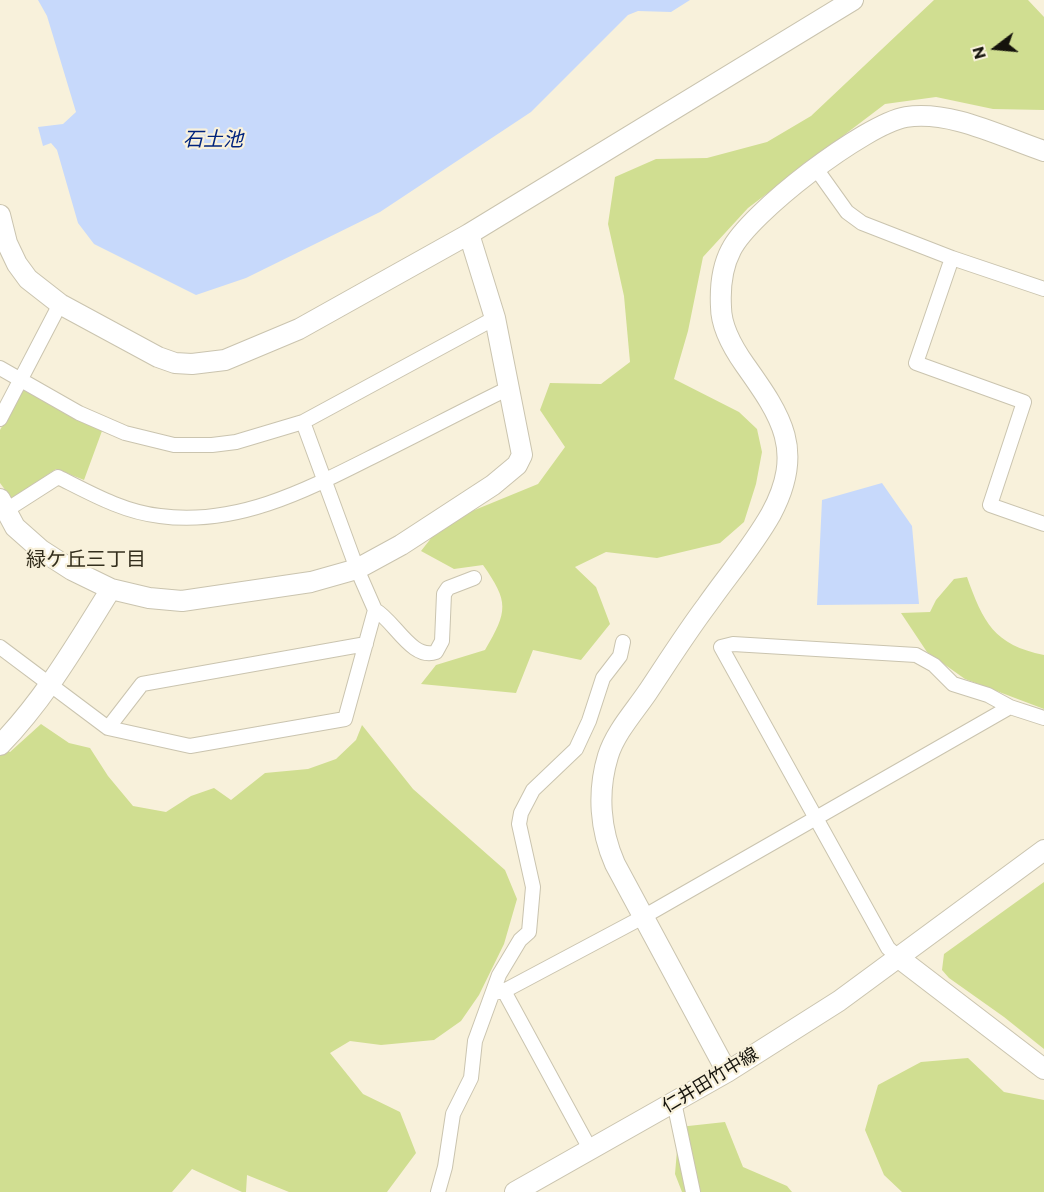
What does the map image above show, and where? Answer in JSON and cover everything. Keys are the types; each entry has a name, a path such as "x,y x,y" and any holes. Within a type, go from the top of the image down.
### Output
{"street":[{"path":"0,215 7,243 17,264 28,279 60,304 158,357 175,363 205,364 225,360 299,329 469,234 853,0"},
{"path":"727,1072 608,849 601,803 609,753 703,610 757,537 772,512 786,479 789,454 784,428 777,412 735,352 720,310 724,266 731,249 745,228 843,148 894,120 919,116 953,120 1044,151"},
{"path":"817,170 847,212 862,223 952,258 1044,289"},
{"path":"469,234 495,318 510,387 521,439 522,455 517,465 493,485 410,539 357,569 311,582 182,601 149,598 111,589 72,570 41,550 15,527 4,504 58,477 109,503 159,516 213,517 272,504 324,481 510,387"},
{"path":"952,258 916,363 1024,402 990,505 1044,524"},
{"path":"0,419 60,304"},
{"path":"0,368 79,413 125,433 174,445 213,445 236,442 303,422 495,318"},
{"path":"303,422 357,569 375,610 384,615 421,652 432,654 436,652 442,641 444,594 448,588 474,578"},
{"path":"0,745 21,724 49,686 111,589"},
{"path":"0,647 49,686 108,728 190,746 345,719 375,610"},
{"path":"438,1192 445,1167 453,1114 471,1078 475,1041 499,992 504,966 520,940 529,932 533,887 519,824 521,813 533,790 576,749 590,721 603,678 620,656 623,642"},
{"path":"108,728 142,684 366,644"},
{"path":"1044,718 1010,707 988,695 953,684 934,665 916,655 733,644 721,647 888,948 1044,1069"},
{"path":"499,992 643,916 1010,707"},
{"name":"仁井田竹中線","path":"515,1192 727,1072 839,1001 1044,850"},
{"path":"499,992 590,1149"},
{"path":"674,1102 693,1192"}],"green space":[{"path":"934,0 1028,0 1044,17 1044,110 993,109 936,97 885,104 748,208 703,257 688,331 674,379 739,412 757,429 762,452 756,484 744,522 720,543 657,558 606,552 575,567 596,587 610,624 581,660 533,650 516,693 421,684 436,665 485,650 498,625 502,607 498,588 483,565 454,569 421,551 443,523 538,484 565,447 540,410 550,383 601,384 630,362 624,296 608,224 615,177 656,159 707,158 767,142 811,116"},
{"path":"24,387 102,431 84,480 56,469 12,499 0,483 0,430"},
{"path":"967,577 985,619 993,629 1013,645 1044,655 1044,709 965,679 927,652 901,613 930,612 936,600 954,579"},
{"path":"41,724 69,743 90,748 108,776 133,806 166,812 191,796 214,788 231,800 265,773 308,769 336,759 356,740 362,725 413,789 505,870 517,899 504,944 479,995 461,1021 434,1040 381,1045 350,1041 330,1053 363,1094 400,1112 416,1153 387,1192 289,1192 247,1175 246,1192 242,1192 192,1169 172,1192 0,1192 0,747 10,752"},
{"path":"1044,882 1044,1049 949,978 942,970 944,954"},
{"path":"968,1058 1004,1092 1044,1100 1044,1192 902,1192 884,1175 865,1130 878,1085 921,1062"},
{"path":"725,1122 743,1167 787,1186 792,1192 682,1192 675,1174 679,1127"}],"water":[{"name":"石土池","path":"38,0 690,0 671,12 638,11 628,15 531,112 380,212 246,278 196,295 94,244 78,223 57,150 51,143 43,146 38,127 63,124 76,112 47,16"},
{"path":"882,483 912,526 919,604 817,605 822,500"}],"district":[{"name":"緑ケ丘三丁目","path":"86,559"}]}
